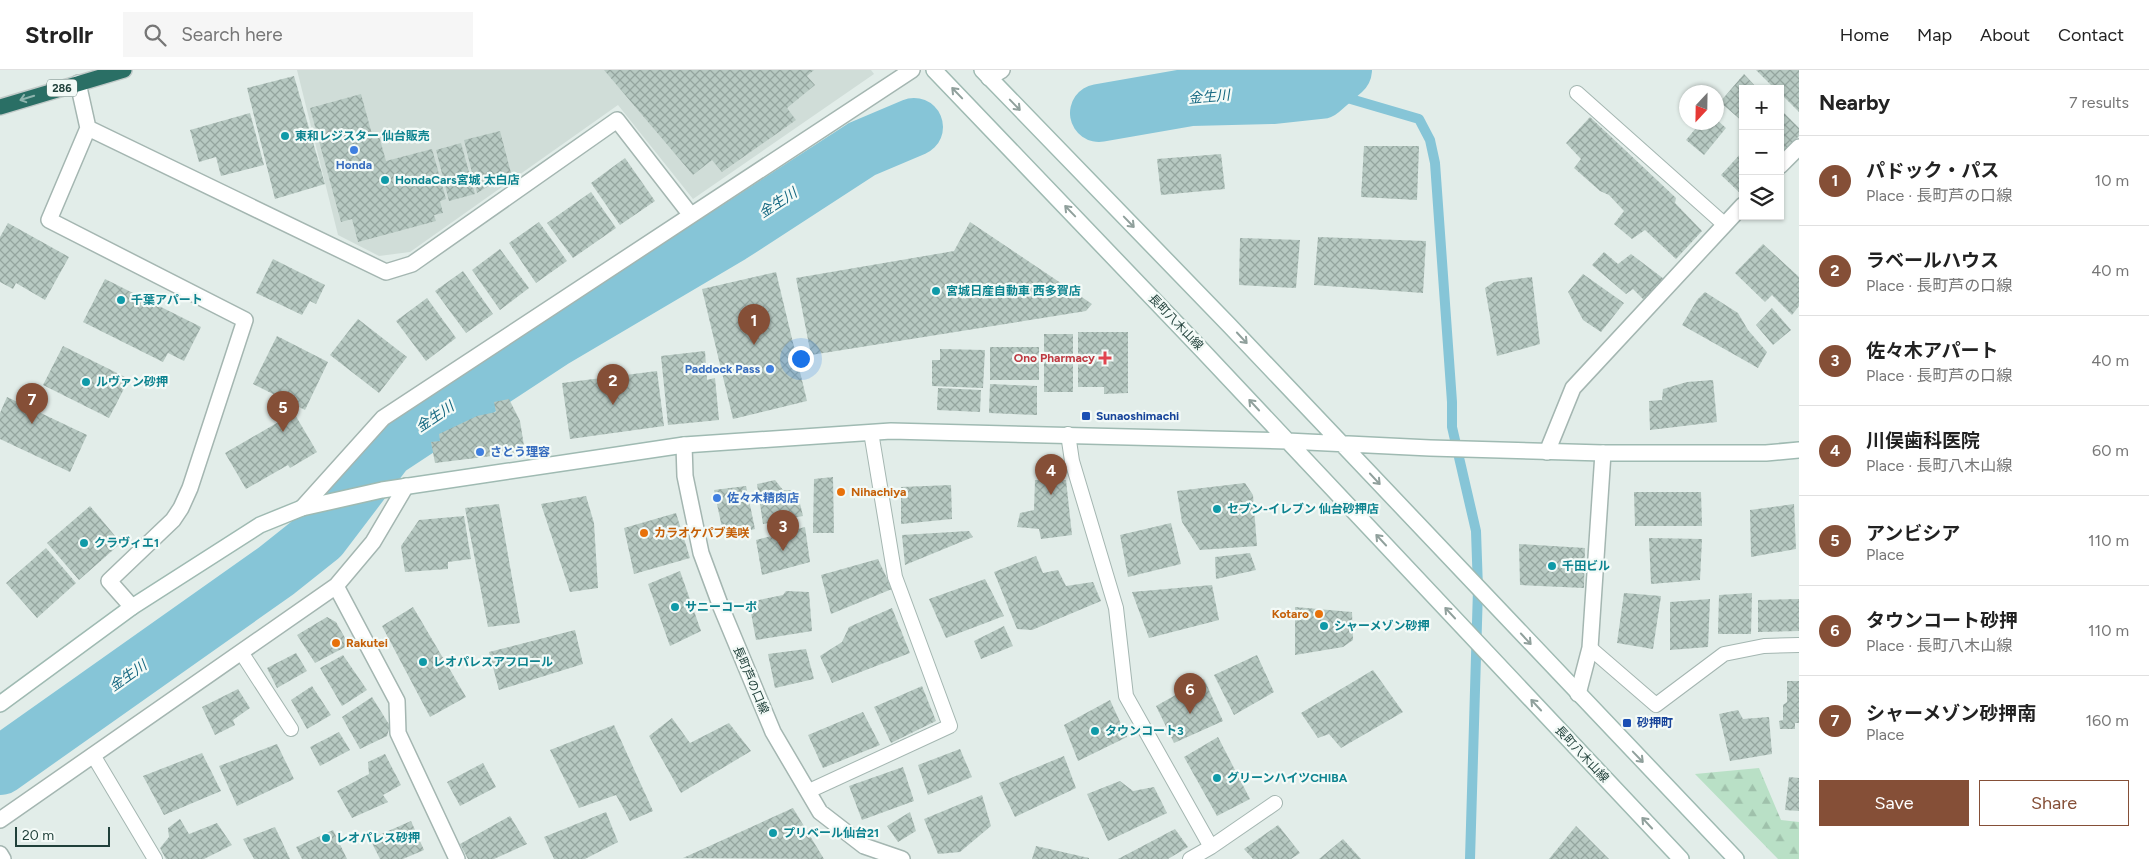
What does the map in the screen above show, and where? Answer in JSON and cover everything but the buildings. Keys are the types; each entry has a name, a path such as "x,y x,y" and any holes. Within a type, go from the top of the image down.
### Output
{"highway":[{"name":"286","path":"0,106 124,70"}],"street":[{"path":"302,508 383,418 690,214 912,70"},
{"name":"長町八木山線","path":"934,70 1681,859"},
{"path":"991,73 1736,859"},
{"path":"78,83 88,128 49,220 245,320 190,488 181,508 173,520 110,581 132,607"},
{"path":"88,128 386,272 412,264 617,120 690,214"},
{"path":"1784,162 1799,147"},
{"path":"1547,452 1573,388 1739,209"},
{"path":"0,704 132,607 260,525 302,508 406,486 684,445 871,432 1068,434 1547,452 1766,453 1799,450"},
{"name":"長町芦の口線","path":"684,445 685,476 701,553 721,607 773,732 820,812 864,846 881,856 902,859"},
{"path":"1578,694 1590,648 1603,453"},
{"path":"0,820 336,586 373,542 406,486"},
{"path":"336,586 397,701 398,733 457,859"},
{"path":"0,854 2,859"}],"lane":[{"path":"1577,93 1724,224"},
{"path":"809,791 950,726 895,577 871,432"},
{"path":"1068,434 1072,461 1116,608 1126,696 1211,847"},
{"path":"1590,648 1656,705 1724,654 1764,646 1799,645"},
{"path":"241,652 291,729"},
{"path":"93,755 155,859"},
{"path":"1190,859 1211,847 1275,803"}],"shaded area":[{"path":"297,70 871,70 874,74 693,199 618,105 410,252 379,256 338,235"}],"green space":[{"path":"1759,768 1781,820 1799,822 1799,859 1778,859 1695,774"}],"waterway":[{"name":"金生川","path":"1099,113 1191,97 1274,95 1320,90 1343,70"},
{"path":"1320,90 1419,119 1430,140 1435,163 1452,402 1452,427 1476,531 1478,589 1470,859"},
{"name":"金生川","path":"0,766 276,571 320,536 386,449 553,339 731,234 862,149 914,127"}],"place":[{"name":"東和レジスター 仙台販売","path":"285,136"},
{"name":"Honda","path":"354,150"},
{"name":"HondaCars宮城 太白店","path":"385,180"},
{"name":"宮城日産自動車 西多賀店","path":"936,291"},
{"name":"千葉アパート","path":"121,300"},
{"name":"パドック・パス","path":"754,345"},
{"name":"Ono Pharmacy","path":"1105,358"},
{"name":"Paddock Pass","path":"770,369"},
{"name":"ルヴァン砂押","path":"86,382"},
{"name":"ラベールハウス","path":"613,405"},
{"name":"Sunaoshimachi","path":"1086,416"},
{"name":"シャーメゾン砂押南","path":"32,424"},
{"name":"アンビシア","path":"283,432"},
{"name":"さとう理容","path":"480,452"},
{"name":"Nihachiya","path":"841,492"},
{"name":"川俣歯科医院","path":"1051,495"},
{"name":"佐々木精肉店","path":"717,498"},
{"name":"セブン-イレブン 仙台砂押店","path":"1217,509"},
{"name":"カラオケパブ美咲","path":"644,533"},
{"name":"クラヴィエ1","path":"84,543"},
{"name":"佐々木アパート","path":"783,551"},
{"name":"千田ビル","path":"1552,566"},
{"name":"サニーコーポ","path":"675,607"},
{"name":"Kotaro","path":"1319,614"},
{"name":"シャーメゾン砂押","path":"1324,626"},
{"name":"Rakutei","path":"336,643"},
{"name":"レオパレスアフロール","path":"423,662"},
{"name":"タウンコート砂押","path":"1190,714"},
{"name":"砂押町","path":"1627,723"},
{"name":"タウンコート3","path":"1095,731"},
{"name":"グリーンハイツCHIBA","path":"1217,778"},
{"name":"プリベール仙台21","path":"773,833"},
{"name":"レオパレス砂押","path":"326,838"}]}
